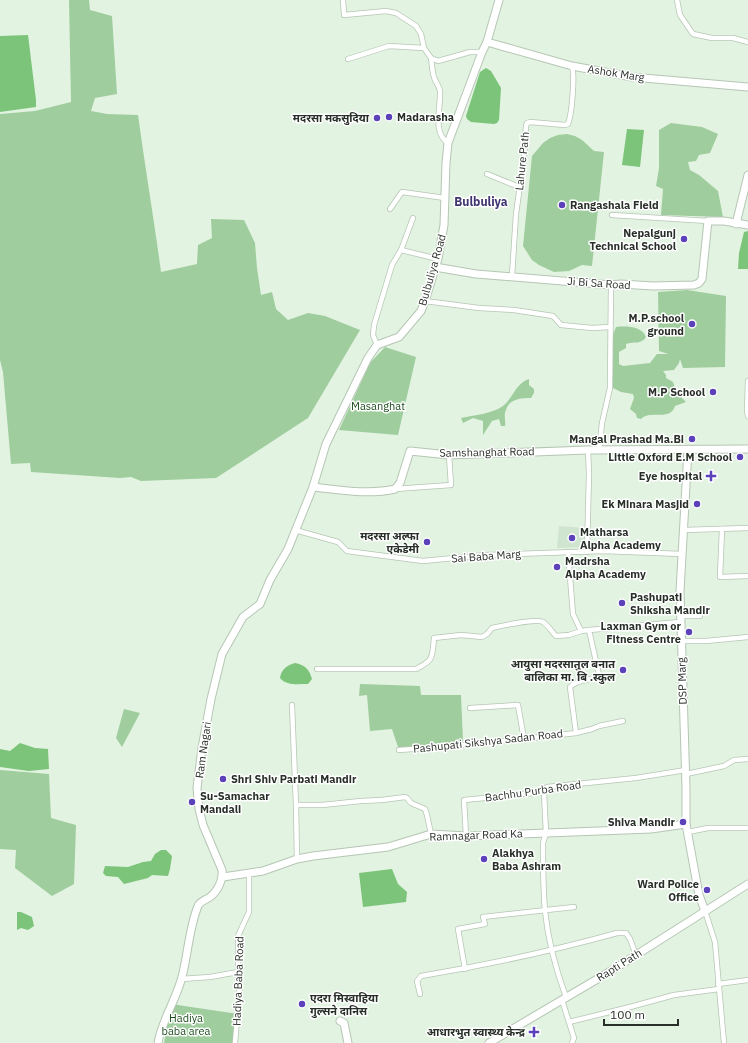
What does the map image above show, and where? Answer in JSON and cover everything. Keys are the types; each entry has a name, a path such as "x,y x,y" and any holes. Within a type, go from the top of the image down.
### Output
{"main road":[{"name":"Bulbuliya Road","path":"377,345 399,337 421,311 425,301 438,259 444,225 448,143 487,42 499,0"},
{"name":"Ashok Marg","path":"487,42 572,66 632,77 748,87"},
{"path":"736,224 748,175"},
{"path":"708,221 724,221 748,225"},
{"name":"Ji Bi Sa Road","path":"435,267 476,274 611,285 694,285 699,283 702,279 708,221"},
{"path":"377,345 368,358 326,444 313,487 383,492 396,489"},
{"name":"Samshanghat Road","path":"396,489 400,483 410,451 449,455 588,450 748,449"},
{"name":"DSP Marg","path":"688,450 680,591 680,641 686,772 686,824 699,895 705,911"},
{"name":"Ram Nagari","path":"223,877 222,870 203,825 199,810 197,788 202,748 211,699 222,654 243,617 260,604 270,580 288,549 313,487"},
{"name":"Ramnagar Road Ka","path":"223,877 263,871 298,859 313,856 388,847 431,834 466,836 651,829 686,824"},
{"path":"158,1043 160,1032 181,979 194,917 200,903 215,892 223,877"},
{"name":"Rapti Path","path":"489,1043 636,955 748,884"},
{"path":"340,1021 344,1023 348,1043"}],"street":[{"path":"343,0 344,15 386,12 396,13 416,26 421,34 424,48 431,58 434,77 440,89 440,134 448,143"},
{"path":"677,0 680,15 693,34 712,38 733,38 748,42"},
{"path":"348,59 389,46 424,48"},
{"path":"431,58 438,61 470,52 482,52"},
{"name":"Lahure Path","path":"512,276 519,187 524,157 527,123 568,124 570,121 574,72 572,66"},
{"path":"487,174 519,187"},
{"path":"390,209 402,192 445,198"},
{"path":"612,215 708,221"},
{"path":"377,345 373,336 374,325 392,265 401,250 413,218"},
{"path":"401,250 438,259"},
{"path":"599,450 602,423 610,388 611,285"},
{"path":"425,301 479,308 514,310 553,316 562,325 592,328 610,327"},
{"path":"748,381 748,416"},
{"path":"587,552 589,474 588,450"},
{"path":"396,489 451,485 449,455"},
{"path":"684,530 748,528"},
{"path":"722,529 720,577 748,576"},
{"name":"Sai Baba Marg","path":"295,530 338,542 348,551 423,561 486,555 603,551 682,554"},
{"path":"568,552 573,614 581,630"},
{"path":"317,669 416,669 428,662 432,656 434,638 461,635 482,637 492,628 539,620 546,624 556,636 569,635 581,630 680,620 700,616"},
{"name":"Pashupati Sikshya Sadan Road","path":"399,750 480,744 576,733 570,687 575,682 596,678 599,675 589,630"},
{"path":"680,641 706,641 748,637"},
{"path":"292,705 298,859"},
{"path":"470,708 518,705 524,739"},
{"path":"576,733 598,726 623,721"},
{"path":"686,772 724,766 734,760 748,759"},
{"name":"Bachhu Purba Road","path":"466,836 464,800 544,792 547,787 686,772"},
{"path":"544,792 546,833 543,843 547,930 574,1038 572,1043"},
{"path":"296,805 322,805 361,800 382,800 405,797 411,803 425,809 431,834"},
{"path":"688,832 708,828 748,828"},
{"name":"Hadiya Baba Road","path":"236,1043 240,984 238,972 238,936 249,912 249,874"},
{"path":"465,969 458,929 485,924 483,918 574,907"},
{"path":"705,911 715,942 724,1043"},
{"path":"420,994 417,981 421,976 465,969 552,950 617,933 626,933 636,955"},
{"path":"181,979 210,977 238,972"},
{"path":"569,1022 674,995 748,980"}],"shaded area":[{"path":"28,35 36,107 0,112 0,36"},
{"path":"486,68 491,71 501,88 499,120 494,124 471,122 466,116 480,72"},
{"path":"627,129 644,130 640,167 622,165"},
{"path":"748,231 748,269 738,269 739,253 744,232"},
{"name":"Matharsa Alpha Academy","path":"559,526 586,528 586,547 557,548"},
{"path":"295,663 306,668 312,679 308,684 289,683 280,678 285,668"},
{"path":"20,743 35,748 48,749 49,769 29,771 0,767 0,749 10,751"},
{"path":"161,850 166,850 172,856 168,876 152,875 148,878 124,884 118,877 106,876 103,873 105,866 128,867 151,861 155,854"},
{"path":"392,869 398,884 407,892 406,902 363,907 359,873"},
{"path":"17,912 21,912 32,917 34,926 28,930 21,928 17,930"}],"green space":[{"path":"69,0 89,0 90,10 112,16 117,94 95,98 91,111 107,114 138,115 161,272 197,264 198,245 212,238 211,219 244,220 255,243 261,295 272,292 276,309 288,320 308,313 325,316 360,330 308,418 216,478 141,481 131,477 120,478 31,472 30,463 11,464 3,372 0,360 0,114 35,111 71,102"},
{"path":"671,123 702,127 718,134 710,153 699,155 696,161 688,162 690,170 699,175 718,191 723,217 661,215 663,189 656,186 659,168 659,130"},
{"path":"567,134 582,140 594,151 604,152 592,266 582,265 569,271 554,272 532,260 523,246 532,156 543,143 550,138"},
{"path":"687,290 726,296 725,367 683,368 680,359 674,370 663,371 666,378 673,382 677,393 686,402 675,406 672,411 664,415 649,415 641,419 637,418 636,414 630,409 634,398 633,394 621,392 611,387 613,335 616,327 629,327 637,329 644,333 646,337 640,342 626,344 626,348 619,352 619,364 623,366 650,363 657,354 668,354 659,351 658,292"},
{"name":"Masanghat","path":"385,347 416,357 398,435 339,430 370,363"},
{"path":"529,379 529,385 534,389 534,393 531,398 522,398 511,402 506,408 505,426 501,426 499,419 492,421 483,435 483,421 473,418 463,423 461,418 488,413 499,409 506,403 521,384"},
{"path":"360,684 420,686 421,695 461,695 463,741 399,750 392,729 370,731 367,695 359,696"},
{"path":"124,709 140,713 122,747 116,738"},
{"path":"0,770 49,774 51,818 76,825 74,884 52,896 15,868 16,850 0,849"},
{"name":"Hadiya baba area","path":"171,1004 238,1014 236,1043 164,1043"}],"place":[{"name":"Madarasha","path":"389,117"},
{"name":"मदरसा मकसुदिया","path":"377,118"},
{"name":"Rangashala Field","path":"562,205"},
{"name":"Nepalgunj Technical School","path":"684,239"},
{"name":"M.P.school ground","path":"692,324"},
{"name":"M.P School","path":"713,392"},
{"name":"Mangal Prashad Ma.Bi","path":"692,439"},
{"name":"Little Oxford E.M School","path":"740,457"},
{"name":"Eye hospital","path":"711,476"},
{"name":"Ek Minara Masjid","path":"697,504"},
{"name":"Matharsa Alpha Academy","path":"572,538"},
{"name":"मदरसा अल्फा एकेडेमी","path":"427,542"},
{"name":"Madrsha Alpha Academy","path":"557,567"},
{"name":"Pashupati Shiksha Mandir","path":"622,603"},
{"name":"Laxman Gym or Fitness Centre","path":"689,632"},
{"name":"आयुसा मदरसातुल बनात बालिका मा. बि .स्कुल","path":"623,670"},
{"name":"Shri Shiv Parbati Mandir","path":"223,779"},
{"name":"Su-Samachar Mandali","path":"192,802"},
{"name":"Shiva Mandir","path":"683,822"},
{"name":"Alakhya Baba Ashram","path":"484,859"},
{"name":"Ward Police Office","path":"707,890"},
{"name":"एदरा मिस्वाहिया गुल्सने दानिस","path":"302,1004"},
{"name":"आधारभुत स्वास्थ्य केन्द्र","path":"534,1032"}],"district":[{"name":"Bulbuliya","path":"481,201"}]}
